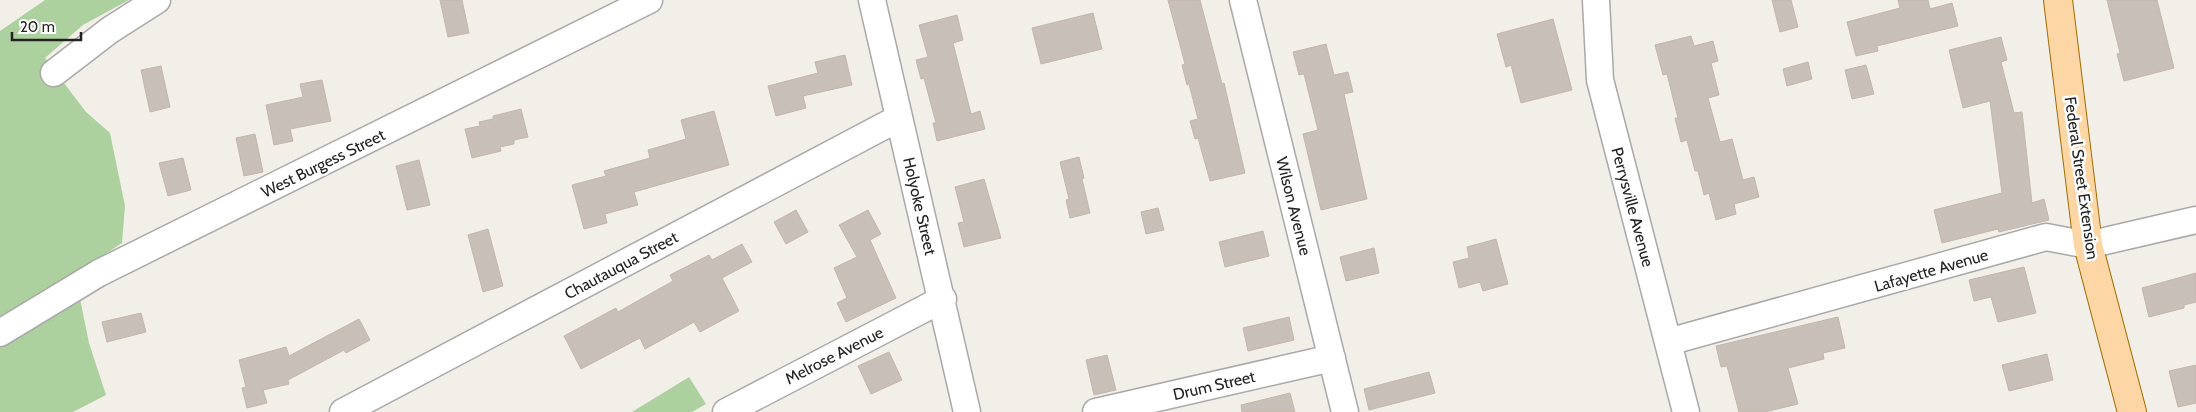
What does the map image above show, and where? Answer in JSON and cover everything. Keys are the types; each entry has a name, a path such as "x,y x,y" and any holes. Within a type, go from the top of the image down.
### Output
{"main road":[{"name":"Federal Street Extension","path":"2058,0 2088,245 2132,412"}],"street":[{"path":"54,73 110,30 157,0"},
{"name":"West Burgess Street","path":"0,333 99,274 649,0"},
{"name":"Holyoke Street","path":"872,0 967,412"},
{"name":"Wilson Avenue","path":"1243,0 1345,412"},
{"name":"Perrysville Avenue","path":"1596,0 1600,80 1686,412"},
{"name":"Chautauqua Street","path":"342,412 899,118"},
{"name":"Lafayette Avenue","path":"1668,342 2046,238 2088,245 2196,220"},
{"name":"Melrose Avenue","path":"726,412 942,298"},
{"name":"Drum Street","path":"1096,412 1332,358"}],"green space":[{"path":"45,0 129,0 83,25 45,58 86,112 110,133 125,206 122,243 75,274 89,343 106,395 73,412 0,412 0,31"},
{"path":"689,377 706,404 692,412 632,412"}],"building":[{"path":"440,0 462,0 469,33 448,37"},
{"path":"1168,0 1200,0 1222,84 1224,83 1245,173 1210,181 1198,138 1195,139 1190,121 1198,119 1189,84 1187,85 1182,65 1185,64"},
{"path":"1772,0 1791,0 1798,27 1780,32"},
{"path":"1898,0 1928,0 1930,9 1952,3 1958,26 1877,46 1878,51 1856,56 1847,22 1900,8"},
{"path":"2107,0 2157,0 2174,68 2124,81 2117,54 2120,53"},
{"path":"1093,13 1102,49 1041,64 1032,28"},
{"path":"957,15 963,40 953,43 971,114 980,111 985,129 937,141 933,123 936,123 924,78 921,79 916,60 928,57 919,25"},
{"path":"1553,19 1572,90 1521,103 1511,65 1506,67 1497,34"},
{"path":"1691,36 1694,46 1713,41 1718,61 1711,63 1719,95 1708,98 1720,142 1732,139 1743,180 1754,177 1759,197 1734,204 1736,214 1716,220 1709,193 1704,195 1698,171 1695,171 1687,140 1681,142 1675,118 1678,118 1667,74 1663,75 1655,45"},
{"path":"2001,37 2007,60 2001,62 2014,113 2022,112 2032,203 2044,199 2049,220 1999,232 1998,229 1942,243 1934,210 2002,193 1990,101 1963,108 1949,50"},
{"path":"1326,44 1334,75 1348,72 1353,92 1344,94 1367,199 1321,210 1303,134 1318,130 1304,74 1299,75 1293,52"},
{"path":"845,55 852,85 803,96 806,108 776,116 768,86 818,73 815,62"},
{"path":"1808,62 1812,79 1787,86 1783,69"},
{"path":"1866,65 1874,94 1852,99 1845,70"},
{"path":"161,66 170,107 150,112 141,70"},
{"path":"322,80 331,121 290,129 293,141 274,145 266,105 303,97 300,84"},
{"path":"521,109 528,137 514,140 514,144 500,147 501,151 472,158 465,129 480,126 479,122 493,119 493,116"},
{"path":"714,111 729,165 634,192 638,205 605,214 607,223 584,229 572,185 606,176 604,171 650,158 648,150 686,139 681,120"},
{"path":"255,134 263,172 244,176 236,138"},
{"path":"1079,157 1090,213 1070,218 1066,200 1069,199 1060,162"},
{"path":"183,158 191,190 168,196 159,163"},
{"path":"419,160 430,205 407,210 396,166"},
{"path":"984,179 1001,238 964,247 958,223 964,222 955,187"},
{"path":"1158,208 1164,230 1146,234 1141,212"},
{"path":"796,210 808,232 786,244 774,222"},
{"path":"868,210 881,234 870,240 896,298 846,322 837,303 847,298 834,268 857,257 839,225"},
{"path":"488,229 503,286 483,292 468,235"},
{"path":"1263,231 1269,256 1225,267 1219,242"},
{"path":"1496,239 1508,284 1483,291 1480,282 1459,288 1453,262 1469,258 1467,247"},
{"path":"742,244 752,262 722,278 739,311 700,332 694,322 645,349 640,338 581,369 564,336 616,308 618,312 673,281 670,275 709,255 712,260"},
{"path":"1374,248 1379,273 1346,281 1340,257"},
{"path":"2024,267 2036,313 1998,322 1991,297 1974,301 1969,280"},
{"path":"2196,273 2196,302 2184,305 2184,308 2149,317 2142,288"},
{"path":"141,313 146,332 107,342 102,322"},
{"path":"1289,317 1294,340 1248,351 1243,328"},
{"path":"1838,317 1845,348 1823,353 1824,359 1788,368 1798,404 1765,412 1739,412 1727,366 1721,367 1716,346"},
{"path":"359,319 370,340 346,353 344,350 288,380 289,384 263,390 267,403 247,408 242,388 246,387 239,360 286,347 289,356"},
{"path":"889,352 902,380 871,394 858,366"},
{"path":"2047,354 2053,380 2009,391 2002,365"},
{"path":"1107,355 1116,390 1094,395 1086,360"},
{"path":"2196,365 2196,403 2178,407 2169,371"},
{"path":"1429,372 1435,393 1369,410 1364,389"},
{"path":"1290,393 1295,412 1242,412 1241,405"}]}
